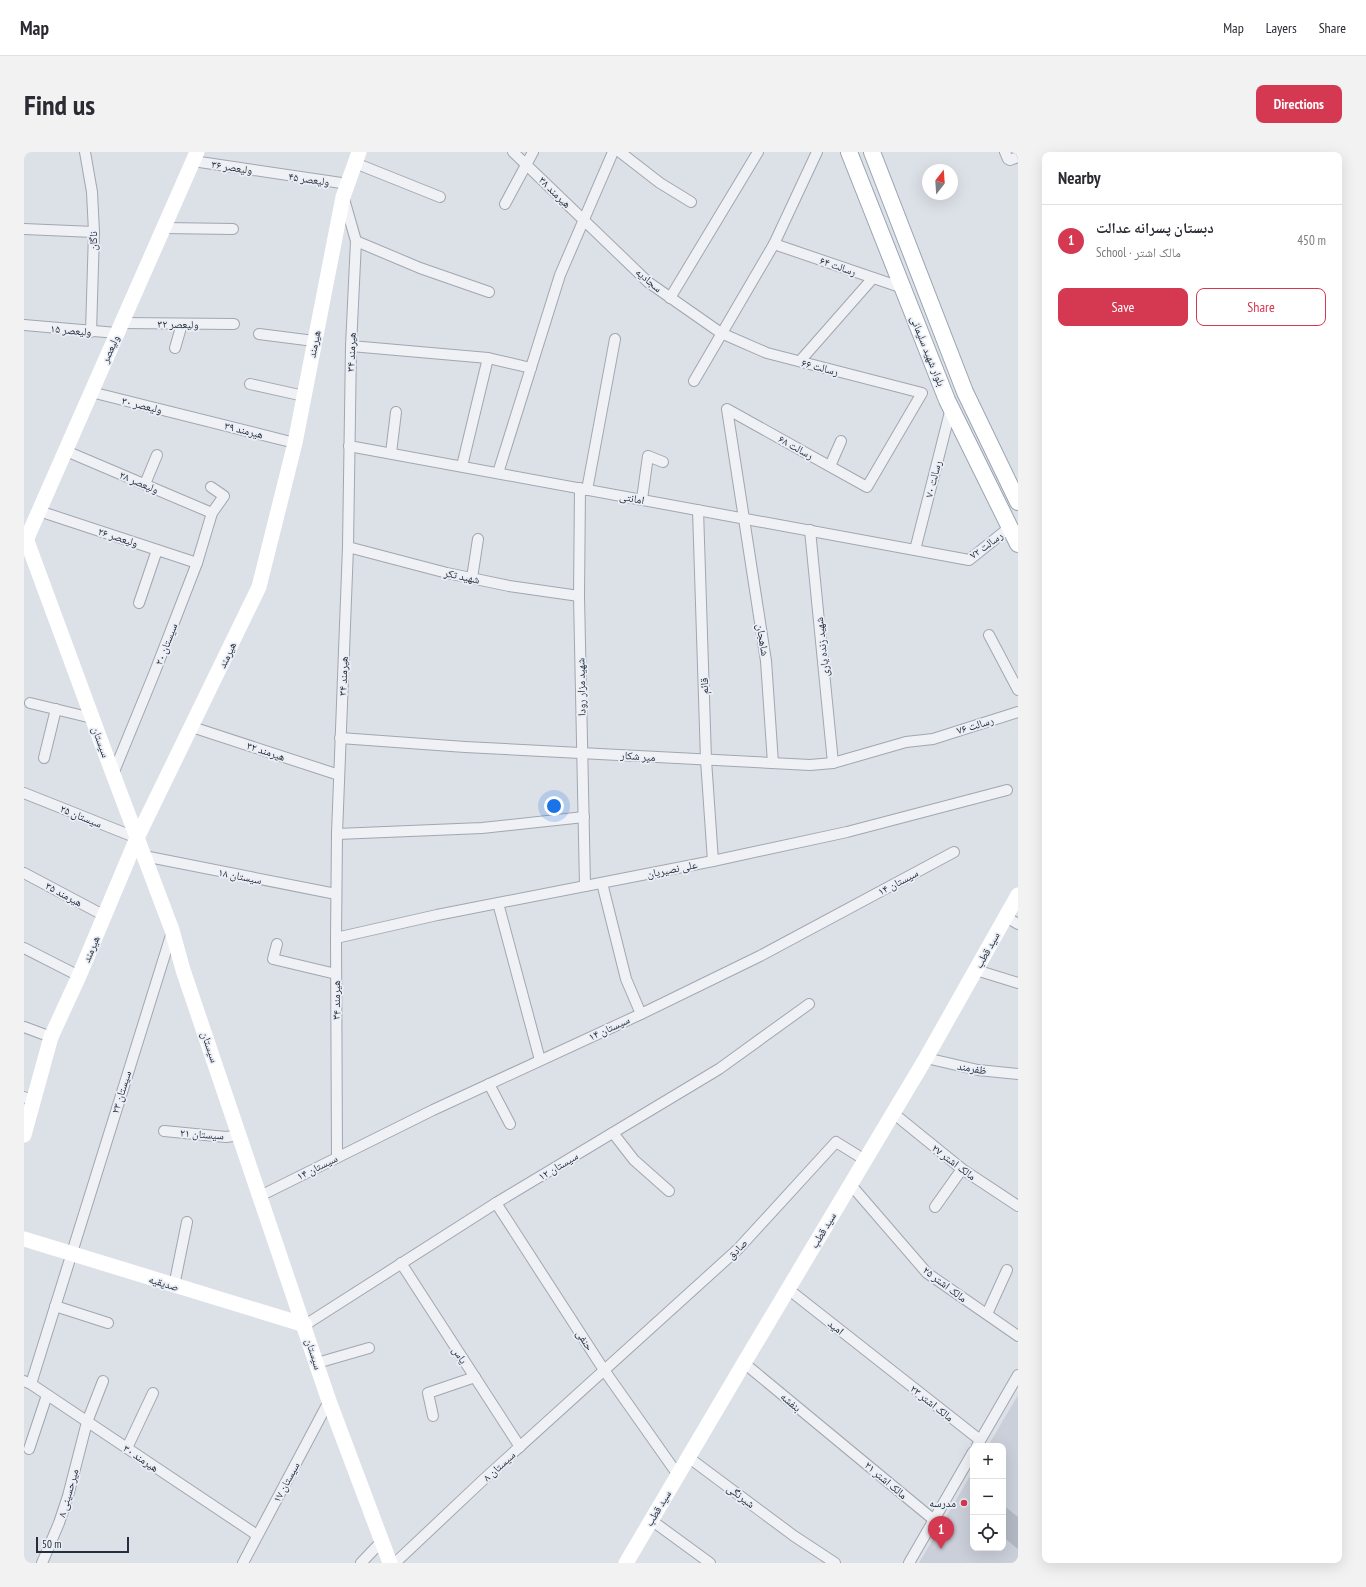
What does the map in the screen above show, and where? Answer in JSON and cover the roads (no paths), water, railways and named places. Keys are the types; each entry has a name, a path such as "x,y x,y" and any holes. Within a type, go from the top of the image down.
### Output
{"main road":[{"name":"بلوار شهید سلیمانی","path":"872,152 965,392 1016,495"},
{"name":"بلوار شهید سلیمانی","path":"847,154 951,408 1018,544"}],"street":[{"name":"ناگان","path":"85,152 92,192 94,232 91,332"},
{"name":"هیرمند ۳۸","path":"513,152 584,220"},
{"path":"505,204 533,152"},
{"path":"498,473 560,275 613,152"},
{"path":"620,152 660,183 691,202"},
{"path":"670,298 758,152"},
{"path":"694,381 774,244 818,152"},
{"path":"1005,152 1008,160 1018,157"},
{"name":"ولیعصر ۳۶","path":"195,157 270,173"},
{"name":"ولیعصر","path":"25,540 39,512 195,157"},
{"path":"357,158 440,197"},
{"name":"هیرمند","path":"24,1135 29,1099 51,1037 79,976 137,838 259,587 295,443 314,341 346,191 357,158"},
{"name":"ولیعصر ۴۵","path":"270,173 346,191"},
{"name":"هیرمند ۳۴","path":"337,1157 337,834 348,547 351,346 356,241 346,191"},
{"name":"سجادیه","path":"584,220 648,282 721,334"},
{"path":"164,228 233,229"},
{"path":"24,229 94,232"},
{"path":"356,241 420,268 489,292"},
{"name":"رسالت ۶۴","path":"774,244 903,288"},
{"path":"800,361 873,278"},
{"path":"175,348 182,324"},
{"name":"ولیعصر ۳۲","path":"120,328 182,324 234,324"},
{"name":"ولیعصر ۱۵","path":"24,325 91,332 120,328"},
{"path":"259,334 314,341"},
{"name":"رسالت ۶۶","path":"721,334 767,353 922,393"},
{"name":"شهید مزار رودا","path":"586,886 578,596 584,489 615,339"},
{"path":"351,346 488,358 531,368"},
{"path":"462,466 488,358"},
{"path":"250,384 304,396"},
{"name":"ولیعصر ۳۰","path":"91,392 193,417"},
{"name":"رسالت ۶۸","path":"744,518 727,409 867,487 922,393"},
{"name":"رسالت ۷۰","path":"915,550 951,408"},
{"path":"391,453 396,412"},
{"name":"هیرمند ۳۹","path":"193,417 295,443"},
{"path":"830,466 841,440"},
{"name":"امانتی","path":"349,446 915,550"},
{"name":"ولیعصر ۲۸","path":"66,451 212,513"},
{"path":"144,484 156,455"},
{"path":"642,500 648,456 664,462"},
{"name":"سیستان ۲۰","path":"112,774 154,674 197,563 212,513 224,496 211,487"},
{"name":"قائم","path":"698,510 706,760 714,861"},
{"name":"ولیعصر ۲۶","path":"39,512 197,563"},
{"name":"شاهجان","path":"744,518 766,662 773,763"},
{"name":"رسالت ۷۲","path":"915,550 969,560 1010,528"},
{"name":"شهید زنده یاری","path":"810,530 833,764"},
{"path":"472,578 478,539"},
{"name":"سیستان","path":"25,540 172,930 184,970 329,1401 390,1563"},
{"name":"شهید تکر","path":"348,547 509,586 578,596"},
{"path":"139,603 157,550"},
{"path":"989,635 1018,690"},
{"path":"30,703 92,718"},
{"path":"44,758 56,709"},
{"name":"رسالت ۷۶","path":"933,738 1018,712"},
{"name":"هیرمند ۳۲","path":"192,727 339,776"},
{"name":"میر شکار","path":"340,738 465,747 810,765 833,764 906,742 933,738"},
{"name":"علی نصیریان","path":"336,938 437,915 714,861 847,832 1007,790"},
{"name":"سیستان ۲۵","path":"24,793 137,838"},
{"path":"337,834 482,828 584,817"},
{"name":"سیستان ۱۴","path":"260,1196 337,1157 489,1084 641,1014 760,956 954,852"},
{"name":"سیستان ۱۸","path":"144,856 336,894"},
{"name":"هیرمند ۳۵","path":"24,872 104,916"},
{"path":"602,883 626,979 641,1014"},
{"name":"سید قطب","path":"626,1563 688,1456 893,1114 976,970 1012,920 1018,895"},
{"path":"498,903 540,1060"},
{"name":"سیستان ۲۳","path":"28,1383 55,1306 172,930"},
{"path":"277,944 273,959 336,974"},
{"path":"24,948 79,976"},
{"path":"976,970 1018,983"},
{"name":"سیستان ۱۲","path":"305,1326 496,1203 719,1069 809,1004"},
{"path":"24,1027 51,1037"},
{"name":"ظفرمند","path":"926,1058 978,1070 1018,1074"},
{"path":"489,1084 510,1124"},
{"name":"مالک اشتر ۲۷","path":"893,1114 962,1169 1018,1206"},
{"name":"سیستان ۲۱","path":"164,1131 226,1136 240,1135"},
{"path":"613,1134 634,1160 669,1191"},
{"name":"صادق","path":"604,1370 738,1249 836,1142 865,1160"},
{"path":"935,1207 962,1169"},
{"name":"مالک اشتر ۲۵","path":"850,1184 927,1273 1018,1336"},
{"name":"حنفی","path":"496,1203 604,1370 678,1475"},
{"path":"174,1286 187,1222"},
{"name":"صدیقیه","path":"24,1239 305,1326"},
{"name":"یاس","path":"401,1263 520,1447"},
{"path":"986,1314 1007,1270"},
{"name":"امید","path":"788,1289 884,1365"},
{"path":"55,1306 108,1323"},
{"path":"317,1363 369,1348"},
{"name":"بنفشه","path":"744,1362 839,1441"},
{"name":"مالک اشتر ۲۳","path":"884,1365 978,1443"},
{"name":"سیستان ۸","path":"395,1563 604,1370"},
{"path":"978,1443 1018,1375"},
{"path":"433,1416 428,1393 475,1378"},
{"name":"میرحسینی ۸","path":"42,1563 59,1523 68,1496 87,1422 103,1381"},
{"name":"هیرمند ۳۰","path":"28,1383 258,1535"},
{"path":"127,1448 153,1393"},
{"path":"29,1449 47,1395"},
{"name":"سیستان ۱۷","path":"243,1563 329,1401"},
{"name":"مالک اشتر ۲۱","path":"839,1441 934,1520"},
{"name":"شیرنگی","path":"688,1456 794,1536 835,1563"},
{"path":"908,1563 970,1457"},
{"path":"651,1520 710,1563"},
{"path":"362,1563 382,1541"}],"place":[{"name":"مدرسه","path":"964,1503"},
{"name":"دبستان پسرانه عدالت","path":"941,1549"}]}
